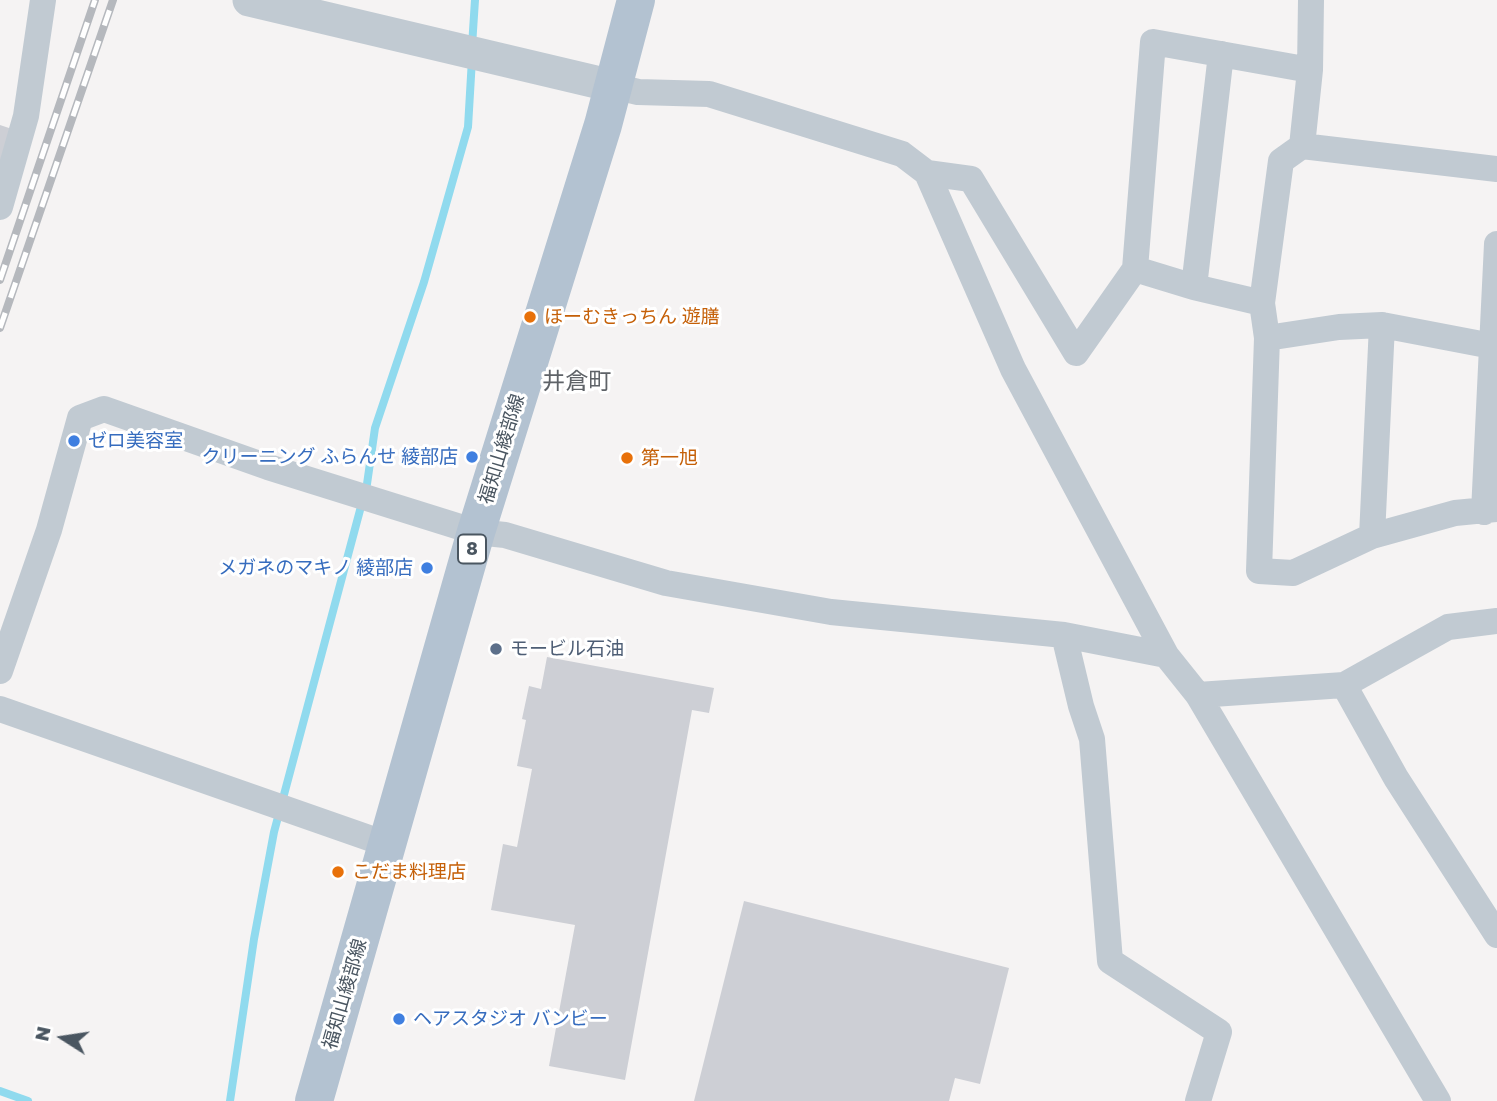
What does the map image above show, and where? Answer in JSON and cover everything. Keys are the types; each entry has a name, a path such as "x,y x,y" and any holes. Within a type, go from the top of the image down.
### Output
{"main road":[{"name":"福知山綾部線","path":"314,1101 476,532 613,86 636,0"}],"street":[{"path":"0,207 26,116 43,0"},
{"path":"249,0 638,92 709,94 902,154 927,173 1013,369 1166,655 1198,695 1438,1101"},
{"path":"1302,146 1310,70 1311,0"},
{"path":"927,173 971,179 1076,353 1135,269 1153,43 1310,70"},
{"path":"1194,287 1221,54"},
{"path":"1497,169 1302,146 1281,161 1262,303 1267,338 1259,571 1293,573 1372,536 1455,513 1490,510 1497,244"},
{"path":"1135,269 1194,287 1262,303"},
{"path":"1267,338 1339,327 1382,325 1494,347"},
{"path":"1372,536 1382,325"},
{"path":"0,671 49,530 80,418 104,409 268,467 476,532 505,535 666,583 831,612 1064,635 1166,655"},
{"path":"1198,695 1344,685 1448,628 1493,628"},
{"path":"1064,635 1092,739 1110,961 1219,1032 1198,1101"},
{"path":"1344,685 1396,778 1489,910 1497,935"},
{"path":"0,709 389,845"}],"building":[{"path":"0,125 12,129 0,170"},
{"path":"547,657 714,688 709,713 692,710 625,1080 549,1066 575,925 491,910 503,844 517,847 532,769 517,766 526,720 522,719 529,686 541,689"},
{"path":"744,901 1009,968 980,1084 955,1078 949,1101 694,1101"}],"waterway":[{"path":"472,46 475,0"},
{"path":"230,1101 254,939 274,832 367,484 375,428 424,282 468,127 472,59"},
{"path":"0,1091 28,1101"}],"railway":[{"path":"0,280 95,0"},
{"path":"0,328 113,0"}],"place":[{"name":"ほーむきっちん 遊膳","path":"530,317"},
{"name":"ゼロ美容室","path":"74,441"},
{"name":"クリーニング ふらんせ 綾部店","path":"472,457"},
{"name":"第一旭","path":"627,458"},
{"name":"メガネのマキノ 綾部店","path":"427,568"},
{"name":"モービル石油","path":"496,649"},
{"name":"こだま料理店","path":"338,872"},
{"name":"ヘアスタジオ バンビー","path":"399,1019"}],"district":[{"name":"井倉町","path":"577,382"}]}
